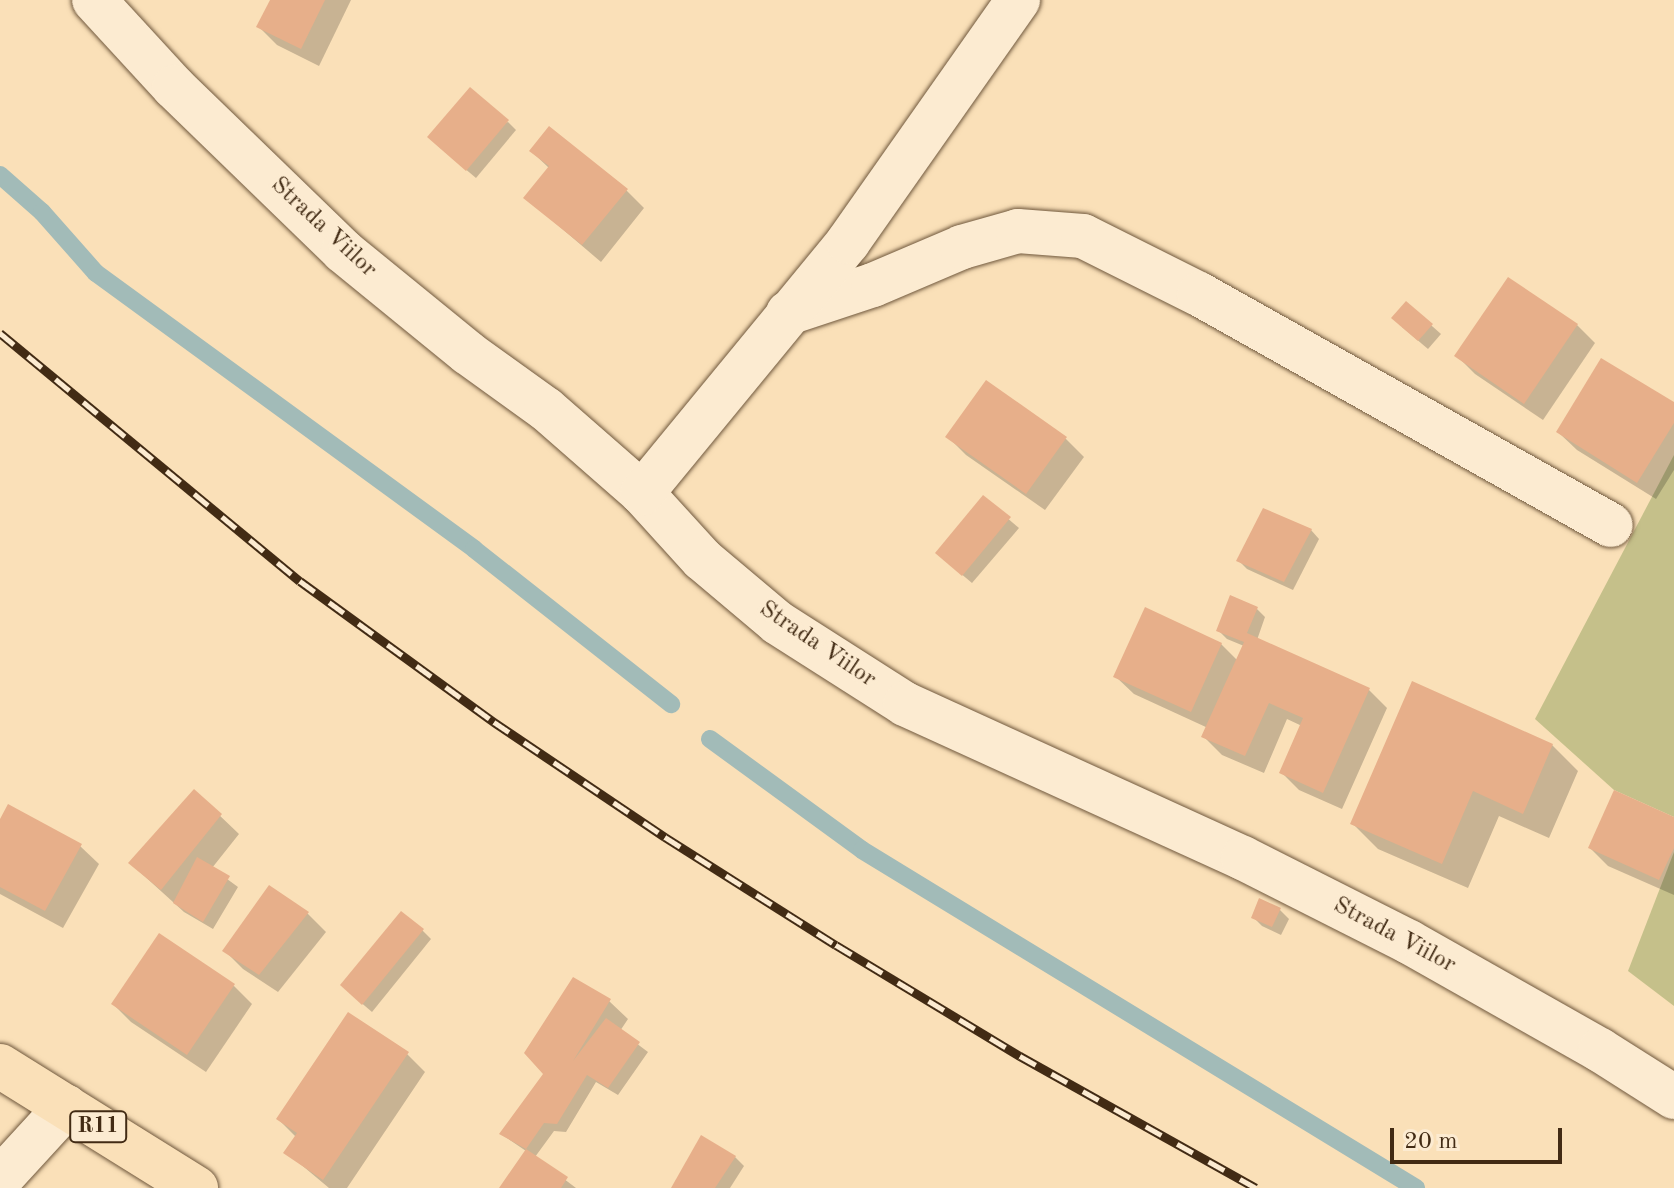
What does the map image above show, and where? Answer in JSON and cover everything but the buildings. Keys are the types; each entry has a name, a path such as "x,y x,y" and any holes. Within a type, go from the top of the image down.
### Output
{"main road":[{"name":"R11","path":"0,1066 196,1188"}],"street":[{"name":"Strada Viilor","path":"94,0 174,87 343,251 468,353 546,409 642,493 702,559 778,623 905,704 1243,858 1367,921 1600,1050 1674,1097"},
{"path":"642,493 848,242 1018,0"},
{"path":"788,313 873,285 962,247 1018,231 1083,236 1199,294 1611,525"},
{"path":"0,1179 66,1107"}],"shaded area":[{"path":"1674,455 1674,817 1614,790 1535,719"},
{"path":"1674,852 1674,1006 1628,971"}],"waterway":[{"path":"0,175 42,212 96,273 474,549 671,704"},
{"path":"710,739 862,850 1416,1188"}],"railway":[{"path":"0,333 300,581 494,722 665,837 836,945 1020,1056 1256,1188"}]}
